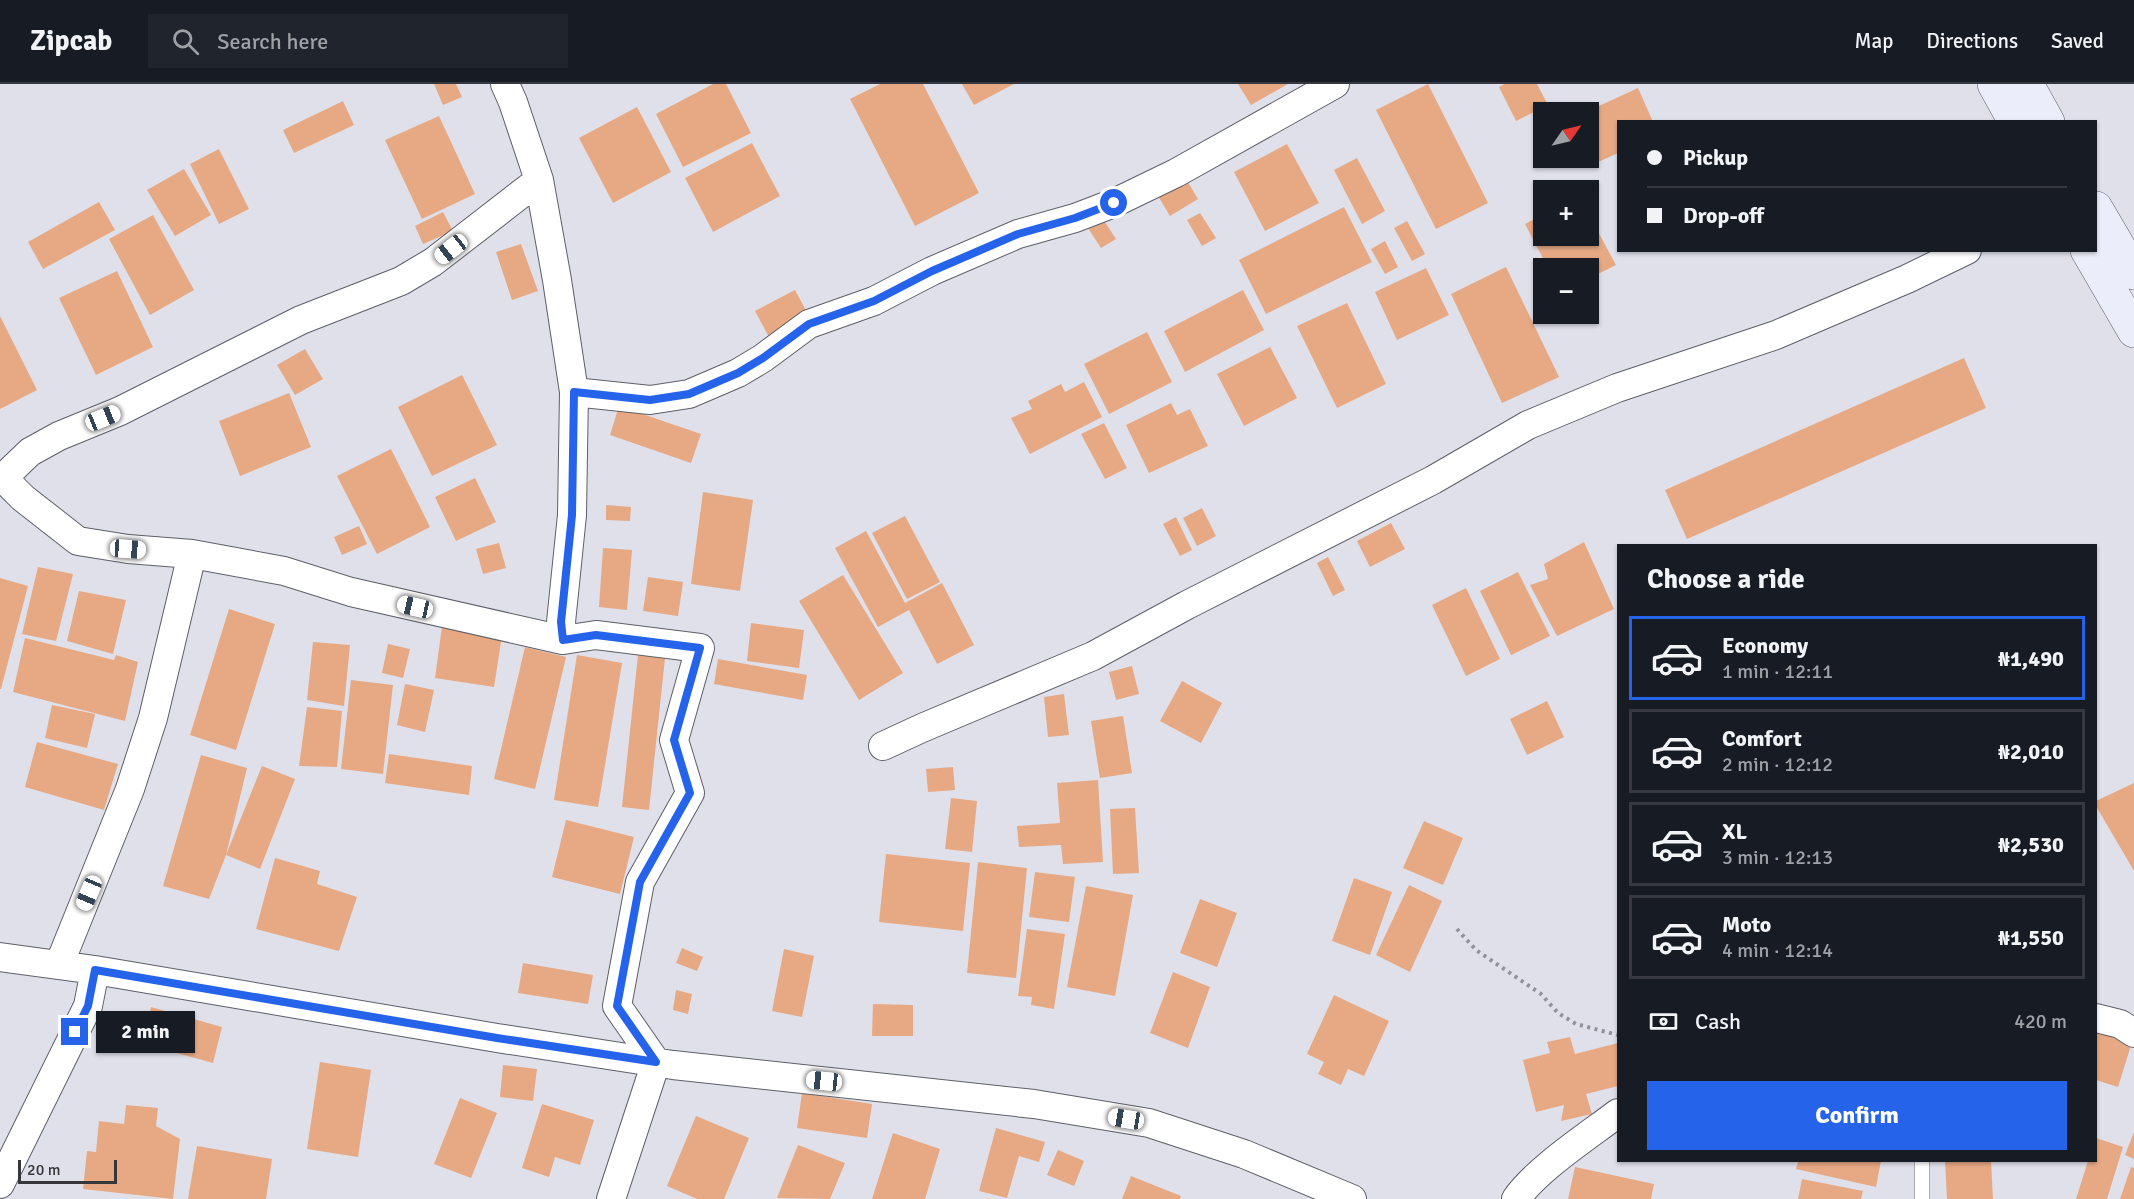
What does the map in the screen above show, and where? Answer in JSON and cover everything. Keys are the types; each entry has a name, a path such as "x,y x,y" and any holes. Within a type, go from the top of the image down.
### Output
{"main road":[{"path":"1994,84 2013,120"},
{"path":"2027,84 2047,120"},
{"path":"2097,210 2134,273"},
{"path":"2088,252 2134,331"}],"street":[{"path":"505,84 539,180 574,392 572,515 561,622 563,640"},
{"path":"574,392 650,400 689,394 738,373 763,358 809,324 874,301 932,271 1018,234 1075,218 1114,203 1176,173 1335,84"},
{"path":"539,180 433,262 402,281 302,320 120,411 59,436 30,452 2,479 78,541 128,549 192,554 284,571 351,592 563,640 596,635 700,648 674,740 690,793 640,882 617,1006 656,1062"},
{"path":"883,746 1093,656 1187,605 1433,480 1528,425 1617,388 1776,335 1907,279 1963,252"},
{"path":"59,965 126,800 153,718 192,554"},
{"path":"0,957 95,970 497,1038 656,1062 1034,1104 1149,1123 1244,1154 1352,1199"},
{"path":"0,1185 88,1006 95,970"},
{"path":"2097,1018 2120,1024 2134,1033"},
{"path":"611,1199 656,1062"},
{"path":"1516,1199 1562,1155 1617,1114"}],"lane":[{"path":"1922,1162 1922,1199"}],"path":[{"path":"1456,929 1476,950 1541,994 1557,1013 1576,1024 1617,1035"}],"building":[{"path":"434,84 456,84 462,97 443,105"},
{"path":"713,84 726,84 751,133 683,167 656,114"},
{"path":"880,84 923,84 979,193 915,226 850,99"},
{"path":"962,84 1014,84 974,105"},
{"path":"1238,84 1288,84 1251,105"},
{"path":"1428,84 1488,203 1436,229 1376,110"},
{"path":"1504,84 1537,84 1546,102 1533,102 1533,112 1516,121 1499,87"},
{"path":"1638,88 1652,120 1617,120 1617,153 1599,162 1599,106"},
{"path":"343,101 354,125 294,153 283,130"},
{"path":"637,107 671,172 613,203 579,138"},
{"path":"439,116 475,194 422,219 385,140"},
{"path":"752,143 780,196 713,232 685,178"},
{"path":"1287,144 1319,203 1265,231 1234,172"},
{"path":"219,149 249,209 219,224 190,164"},
{"path":"1357,158 1385,211 1362,224 1334,170"},
{"path":"184,169 211,215 175,236 147,190"},
{"path":"1183,174 1198,199 1170,216 1155,191"},
{"path":"99,202 115,230 43,269 28,242"},
{"path":"1344,207 1372,262 1266,314 1239,260"},
{"path":"443,212 453,231 423,244 415,226"},
{"path":"1200,213 1216,238 1202,246 1187,220"},
{"path":"153,215 194,290 150,315 109,239"},
{"path":"1103,219 1116,239 1101,248 1088,228"},
{"path":"1533,220 1533,239 1525,224"},
{"path":"1407,221 1425,254 1412,261 1394,228"},
{"path":"1599,233 1616,265 1599,274 1599,258 1543,258 1536,246 1599,246"},
{"path":"1385,241 1398,267 1385,274 1371,249"},
{"path":"521,244 538,291 512,300 496,252"},
{"path":"1506,267 1559,377 1502,403 1451,294"},
{"path":"1426,268 1449,315 1397,340 1375,292"},
{"path":"117,271 153,347 96,375 59,298"},
{"path":"795,290 810,318 770,339 755,311"},
{"path":"1243,290 1264,330 1185,372 1164,331"},
{"path":"1347,303 1386,384 1337,408 1297,326"},
{"path":"0,316 37,390 0,409"},
{"path":"1147,332 1172,382 1109,414 1084,364"},
{"path":"1270,347 1297,398 1244,426 1217,374"},
{"path":"305,349 323,379 295,395 277,365"},
{"path":"1964,358 1986,408 1687,539 1665,490"},
{"path":"462,375 497,445 432,476 398,407"},
{"path":"1084,382 1102,417 1030,454 1011,418 1032,409 1028,401 1061,384 1065,392"},
{"path":"289,393 311,447 240,476 219,421"},
{"path":"1171,403 1177,415 1190,409 1208,446 1149,473 1126,425"},
{"path":"619,406 701,434 691,463 610,435"},
{"path":"1104,423 1127,468 1105,479 1081,434"},
{"path":"391,449 430,527 377,554 337,476"},
{"path":"475,478 496,522 456,541 435,497"},
{"path":"703,492 753,500 740,591 691,584"},
{"path":"606,505 631,507 630,521 606,520"},
{"path":"1202,508 1216,536 1197,546 1183,518"},
{"path":"905,516 940,582 907,599 872,533"},
{"path":"1176,517 1192,550 1180,556 1163,524"},
{"path":"1391,523 1405,549 1370,567 1357,541"},
{"path":"359,526 367,544 342,555 334,537"},
{"path":"866,531 905,603 942,583 974,645 937,664 909,610 878,627 835,548"},
{"path":"1584,542 1614,609 1557,636 1530,585 1548,579 1544,564"},
{"path":"499,543 506,568 483,574 476,549"},
{"path":"603,548 632,550 627,610 599,607"},
{"path":"1328,557 1345,590 1333,596 1317,563"},
{"path":"38,567 73,574 56,641 22,634"},
{"path":"1518,572 1550,636 1511,655 1480,591"},
{"path":"843,575 903,673 859,700 799,601"},
{"path":"648,577 683,582 678,616 643,611"},
{"path":"0,578 28,586 1,689 0,689"},
{"path":"1466,588 1500,659 1466,676 1432,605"},
{"path":"79,591 126,600 113,654 67,641"},
{"path":"229,609 275,624 236,750 190,735"},
{"path":"443,619 503,629 494,687 435,678"},
{"path":"751,623 804,630 799,668 747,661"},
{"path":"25,638 114,660 116,655 138,662 125,721 13,692"},
{"path":"313,642 350,645 344,706 307,700"},
{"path":"388,644 410,649 403,678 382,673"},
{"path":"525,647 566,657 535,789 494,779"},
{"path":"577,655 622,663 598,807 554,800"},
{"path":"638,655 665,658 649,810 622,807"},
{"path":"718,659 807,675 803,700 714,684"},
{"path":"1132,666 1139,694 1116,700 1109,672"},
{"path":"351,680 393,685 383,774 341,769"},
{"path":"1182,681 1222,703 1201,743 1160,721"},
{"path":"405,684 434,690 425,732 397,725"},
{"path":"1064,694 1069,735 1048,737 1044,697"},
{"path":"1547,701 1564,737 1527,755 1510,719"},
{"path":"52,705 95,714 87,748 45,738"},
{"path":"307,707 342,711 337,767 299,766"},
{"path":"1123,716 1132,773 1100,778 1091,721"},
{"path":"37,742 118,764 104,810 25,787"},
{"path":"389,754 472,766 469,795 385,783"},
{"path":"201,755 247,768 226,855 209,899 163,886"},
{"path":"262,766 295,779 260,869 226,855"},
{"path":"953,767 955,790 928,792 926,769"},
{"path":"1098,780 1103,862 1063,864 1061,845 1019,847 1017,826 1060,823 1057,783"},
{"path":"2134,783 2134,871 2097,808 2097,801"},
{"path":"951,798 977,801 972,852 945,849"},
{"path":"1135,808 1139,873 1113,874 1110,809"},
{"path":"566,820 634,837 620,894 552,877"},
{"path":"1424,821 1463,838 1443,885 1403,868"},
{"path":"886,854 970,863 963,931 879,922"},
{"path":"275,858 320,871 317,884 357,897 339,951 256,929"},
{"path":"978,862 1027,868 1016,978 967,973"},
{"path":"1035,872 1075,877 1069,922 1029,917"},
{"path":"1354,878 1392,892 1370,955 1332,941"},
{"path":"1409,885 1442,901 1410,972 1376,955"},
{"path":"1086,886 1133,895 1115,996 1067,987"},
{"path":"1200,899 1237,913 1217,967 1180,953"},
{"path":"1027,929 1065,934 1054,1009 1031,1005 1032,997 1018,996"},
{"path":"682,948 703,957 697,971 676,963"},
{"path":"784,949 814,956 802,1017 772,1011"},
{"path":"523,963 593,975 588,1004 518,993"},
{"path":"1173,972 1210,987 1188,1048 1150,1033"},
{"path":"676,990 692,994 688,1014 673,1010"},
{"path":"1334,995 1389,1021 1364,1076 1348,1069 1341,1085 1318,1074 1324,1062 1307,1054"},
{"path":"873,1004 913,1005 913,1036 872,1036"},
{"path":"151,1007 222,1027 213,1063 166,1050 169,1037 145,1030"},
{"path":"2097,1030 2132,1042 2118,1087 2097,1080"},
{"path":"1570,1037 1575,1054 1617,1043 1617,1086 1586,1094 1592,1114 1561,1121 1564,1105 1536,1112 1523,1060 1550,1053 1547,1042"},
{"path":"320,1062 371,1070 358,1157 307,1149"},
{"path":"503,1065 537,1069 533,1101 500,1097"},
{"path":"802,1093 872,1104 867,1138 797,1128"},
{"path":"460,1098 497,1113 471,1178 434,1164"},
{"path":"542,1104 594,1120 580,1165 555,1157 549,1177 522,1168"},
{"path":"126,1105 158,1108 156,1126 180,1139 173,1199 83,1189 87,1151 96,1152 99,1121 124,1124"},
{"path":"696,1116 749,1138 724,1199 697,1199 667,1186"},
{"path":"996,1128 1045,1142 1039,1162 1019,1156 1007,1198 979,1191"},
{"path":"2134,1132 2134,1159 2125,1155"},
{"path":"893,1133 940,1149 925,1199 872,1199"},
{"path":"2097,1138 2123,1147 2107,1199 2076,1199 2088,1162 2097,1162"},
{"path":"798,1145 845,1163 830,1199 777,1198"},
{"path":"197,1146 272,1159 266,1199 188,1199"},
{"path":"1058,1150 1084,1161 1074,1186 1047,1175"},
{"path":"1798,1162 1881,1162 1876,1187 1796,1169"},
{"path":"1945,1162 1991,1162 1993,1199 1947,1199"},
{"path":"1575,1167 1654,1184 1651,1199 1568,1199"},
{"path":"2131,1167 2134,1168 2134,1199 2120,1199"},
{"path":"1131,1176 1181,1196 1180,1199 1122,1199"},
{"path":"1802,1179 1863,1191 1861,1199 1798,1199"}],"route":[{"path":"75,1032 88,1006 95,970 497,1038 656,1062 617,1006 640,882 690,793 674,740 700,648 596,635 563,640 561,622 572,515 574,392 650,400 689,394 738,373 763,358 809,324 874,301 932,271 1018,234 1075,218 1114,203"}]}
